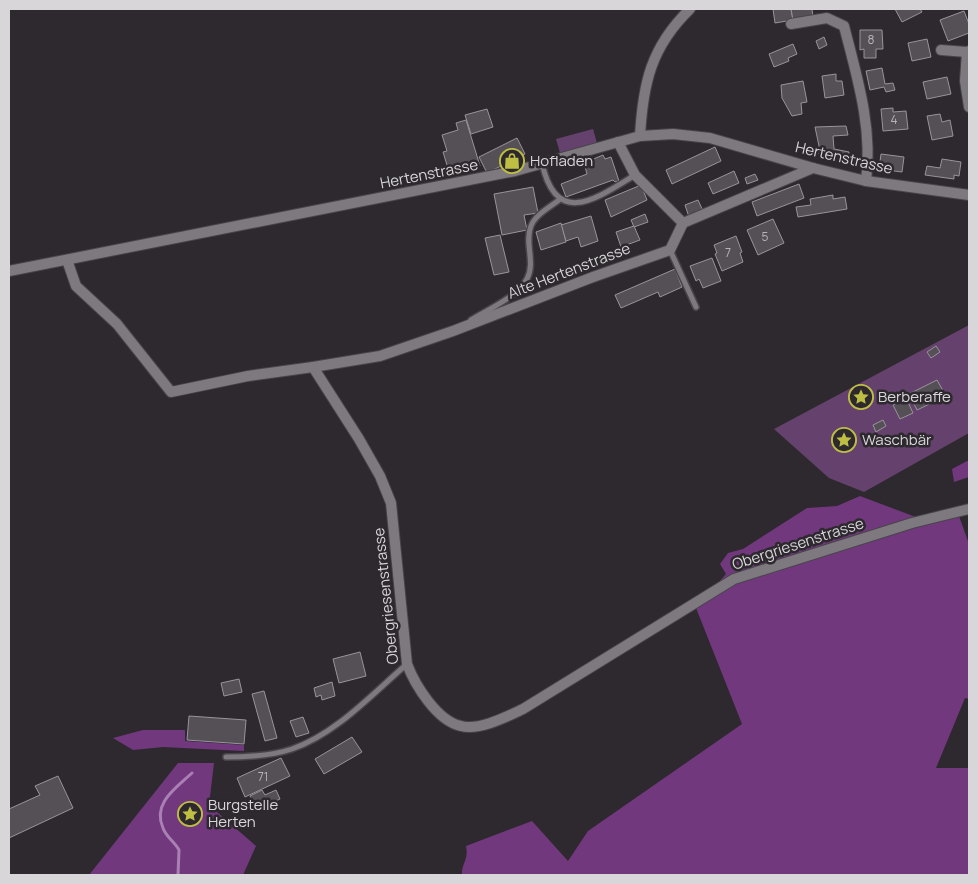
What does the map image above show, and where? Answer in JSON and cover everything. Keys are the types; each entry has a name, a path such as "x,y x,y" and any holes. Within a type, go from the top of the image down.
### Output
{"street":[{"path":"640,136 646,83 656,52 671,27 690,9"},
{"path":"791,24 827,18 844,26 862,96 870,154 866,181"},
{"path":"941,50 968,52 965,81 969,107"},
{"name":"Hertenstrasse","path":"9,271 485,178 640,136 673,134 710,138 813,168 866,181 969,195"},
{"path":"618,142 636,175 683,223"},
{"path":"670,250 683,223 813,168"},
{"name":"Alte Hertenstrasse","path":"314,367 380,356 453,331 593,277 670,250"},
{"path":"66,260 76,286 117,324 171,392 248,376 314,367"},
{"name":"Obergriesenstrasse","path":"314,367 380,476 391,503 407,664 414,683 443,717 461,726 492,723 523,709 734,579 912,523 969,509"}],"lane":[{"path":"542,163 545,175 558,200 570,205 603,195 636,175"},
{"path":"453,331 523,284 530,270 529,238 531,224 558,200"},
{"path":"670,250 696,307"},
{"path":"226,757 265,755 291,749 313,740 336,725 407,664"}],"shaded area":[{"path":"593,129 597,143 560,153 556,139"},
{"path":"969,325 969,433 864,492 829,478 774,429"},
{"path":"969,460 969,477 954,482 952,469"},
{"path":"860,496 929,522 959,516 969,544 969,699 965,698 936,768 969,768 969,875 462,875 467,855 466,846 532,821 568,861 588,831 742,724 696,608 726,574 720,564 728,553 743,549 807,508 837,506"},
{"path":"143,730 185,730 185,741 244,745 244,751 163,747 133,750 113,738"},
{"path":"178,763 214,763 209,805 256,846 243,875 89,875"}],"building":[{"path":"773,9 791,9 793,20 775,23"},
{"path":"791,9 812,9 813,17 793,20"},
{"path":"895,9 920,9 922,12 902,22"},
{"path":"964,11 969,24 969,33 948,41 940,20"},
{"path":"860,30 882,30 883,49 876,49 876,58 864,58 864,49 860,50"},
{"path":"824,37 827,45 819,49 816,41"},
{"path":"927,39 931,57 912,61 908,43"},
{"path":"793,44 797,54 788,58 789,61 774,67 769,54"},
{"path":"882,68 885,84 893,83 895,90 886,92 884,87 870,90 866,71"},
{"path":"836,74 836,81 842,81 844,95 825,98 822,76"},
{"path":"947,77 951,94 927,99 923,82"},
{"path":"803,81 807,102 801,103 802,114 792,116 782,98 781,85"},
{"path":"893,108 893,112 906,111 908,129 883,131 881,109"},
{"path":"487,109 493,127 471,134 465,115"},
{"path":"940,114 942,122 950,120 953,136 932,140 927,116"},
{"path":"466,120 480,166 450,175 443,152 447,151 442,135 458,130 456,123"},
{"path":"846,126 848,135 833,136 834,149 849,152 847,163 817,153 819,146 815,127"},
{"path":"517,138 525,154 487,173 479,157"},
{"path":"715,147 721,161 672,184 666,170"},
{"path":"881,154 904,157 902,172 879,169"},
{"path":"603,155 605,159 611,157 619,181 615,182 613,180 566,197 561,184 587,174 584,163"},
{"path":"942,159 961,162 959,176 954,175 954,179 925,175 927,166 940,168"},
{"path":"734,171 739,183 713,194 708,183"},
{"path":"755,174 758,180 747,184 745,178"},
{"path":"799,184 804,198 757,216 752,202"},
{"path":"641,185 647,200 611,217 605,200"},
{"path":"533,187 538,213 524,215 527,230 502,235 494,194"},
{"path":"833,195 833,199 845,197 847,209 798,217 796,207 811,205 810,199"},
{"path":"698,200 703,211 689,217 685,205"},
{"path":"645,214 648,222 634,227 631,220"},
{"path":"591,216 598,241 581,247 578,237 566,241 561,225"},
{"path":"773,219 784,243 758,255 747,230"},
{"path":"561,223 566,242 541,250 536,232"},
{"path":"634,226 640,240 621,247 616,232"},
{"path":"500,235 509,272 494,275 485,238"},
{"path":"736,236 742,252 740,253 743,262 722,271 715,254 717,253 714,245"},
{"path":"712,258 721,281 703,288 699,279 696,281 690,266"},
{"path":"675,269 682,287 660,297 658,292 621,308 615,295"},
{"path":"936,346 940,352 931,358 927,352"},
{"path":"937,380 946,396 917,410 909,394"},
{"path":"906,398 913,413 900,419 893,405"},
{"path":"883,420 886,426 876,432 873,425"},
{"path":"360,652 366,676 339,683 333,659"},
{"path":"239,679 242,692 224,696 221,683"},
{"path":"332,682 335,696 322,700 321,695 316,697 314,688"},
{"path":"264,691 277,738 265,741 252,694"},
{"path":"189,716 246,720 244,744 187,740"},
{"path":"303,717 309,733 296,737 290,721"},
{"path":"352,737 362,752 324,774 315,759"},
{"path":"281,758 290,776 245,797 237,778"},
{"path":"58,776 73,808 9,838 9,809 40,795 35,786"},
{"path":"262,790 265,795 276,790 280,799 257,810 250,796"}],"waterway":[{"path":"178,875 179,850 164,831 160,819 161,811 167,797 192,773"}],"place":[{"name":"Hofladen","path":"512,161"},
{"name":"Berberaffe","path":"861,397"},
{"name":"Waschbär","path":"844,440"},
{"name":"Burgstelle Herten","path":"190,814"}]}
